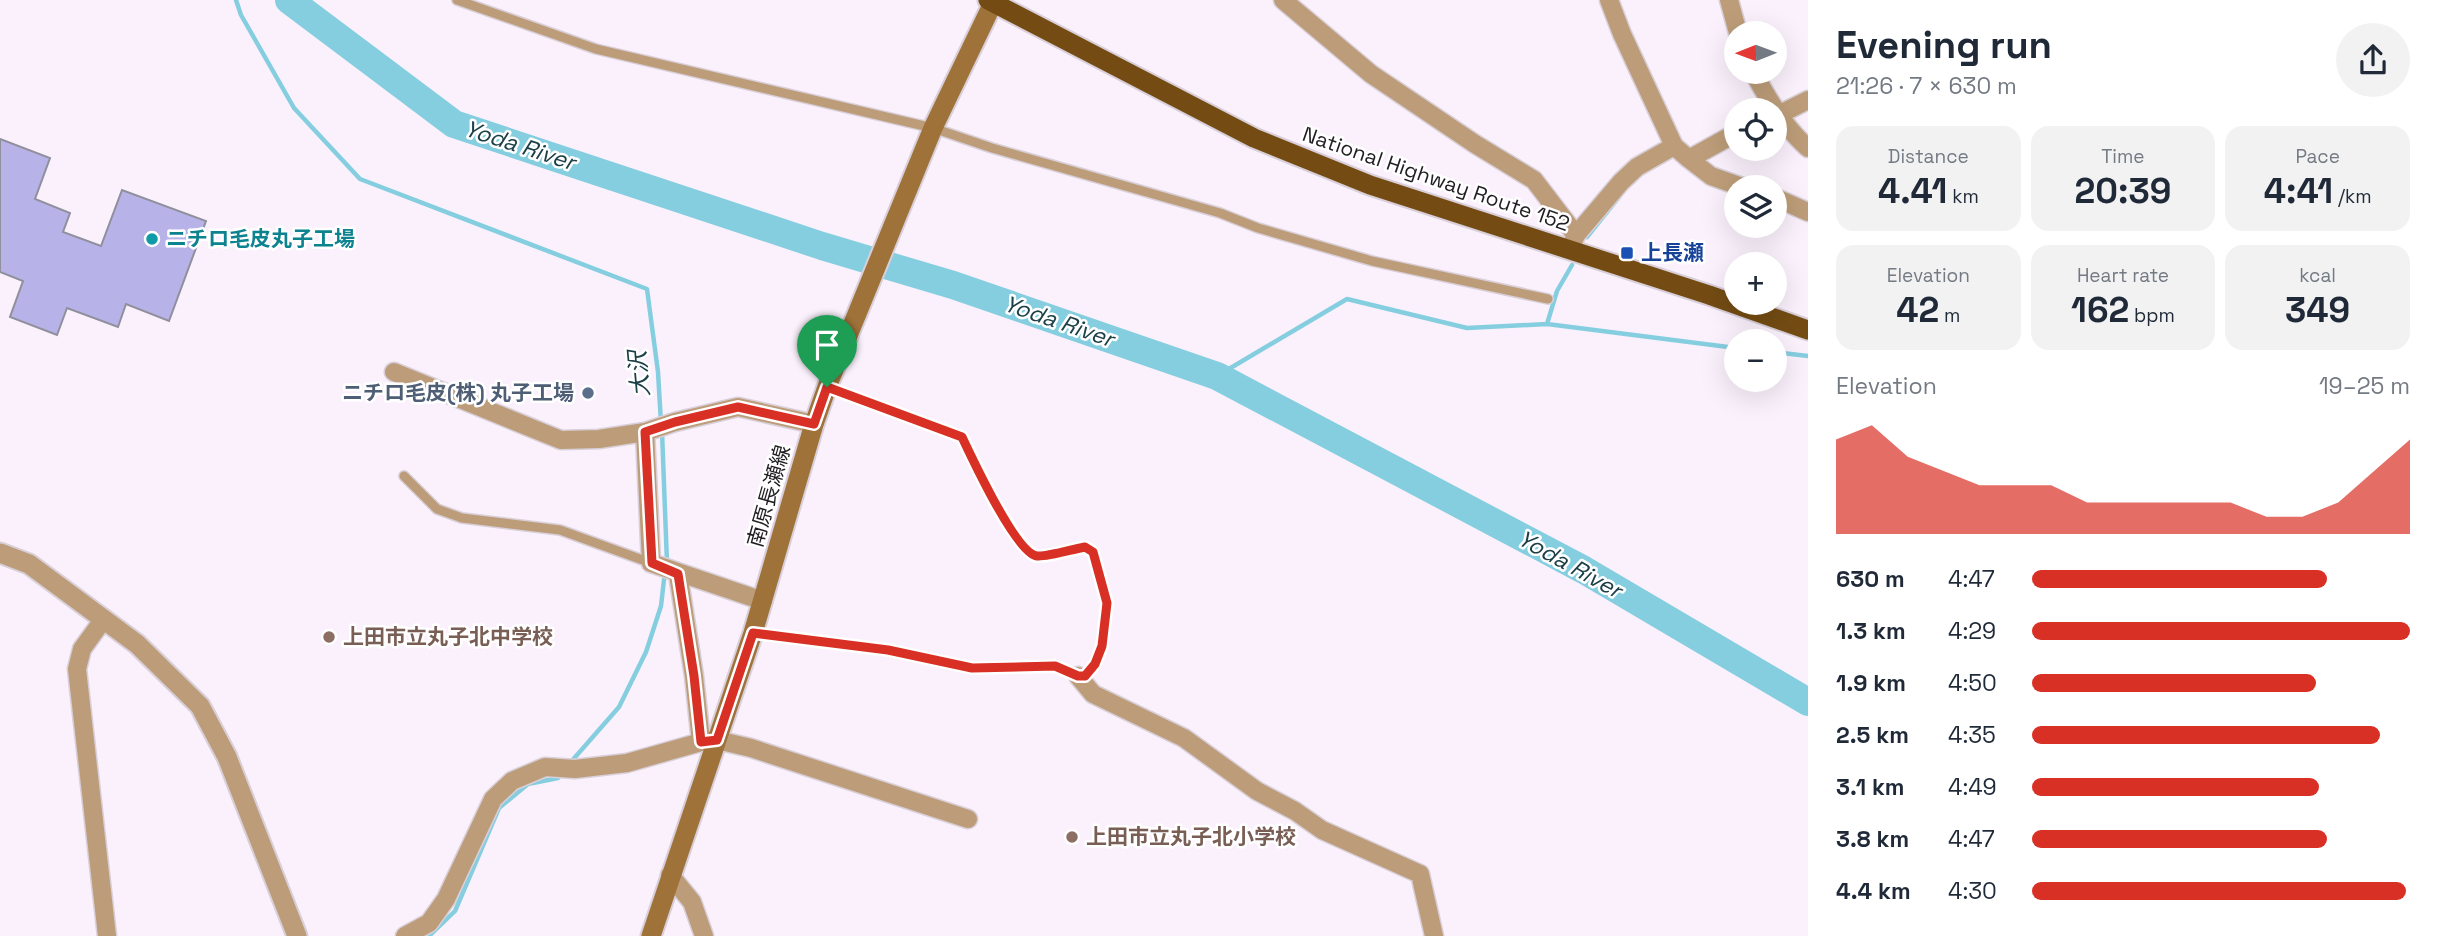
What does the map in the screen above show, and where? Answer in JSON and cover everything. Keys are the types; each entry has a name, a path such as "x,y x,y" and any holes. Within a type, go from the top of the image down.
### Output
{"highway":[{"name":"National Highway Route 152","path":"992,1 1254,138 1370,185 1573,242 1808,330"}],"main road":[{"name":"南原長瀬線","path":"651,936 709,741 753,633 827,387 933,128 992,1"}],"street":[{"path":"1283,0 1371,74 1534,180 1573,242 1629,174 1674,146"},
{"path":"1609,0 1674,146 1712,176 1724,180"},
{"path":"1729,0 1735,21"},
{"path":"1787,110 1808,100"},
{"path":"1787,128 1808,148"},
{"path":"1689,159 1724,140"},
{"path":"1787,203 1808,212"},
{"path":"394,372 561,440 599,439 645,432 738,407 814,424"},
{"path":"645,432 652,563 763,601"},
{"path":"0,553 29,564 137,644 200,706 227,757 297,936"},
{"path":"678,574 694,676 709,741"},
{"path":"103,620 82,649 77,669 107,936"},
{"path":"1078,676 1093,694 1184,738 1257,791 1295,811 1322,830 1420,874 1434,936"},
{"path":"405,936 429,923 446,899 493,799 512,781 545,767 575,769 627,763 709,741 751,748 968,819"},
{"path":"670,875 692,902 704,936"}],"lane":[{"path":"457,0 596,49 933,128 1372,261 1548,299"},
{"path":"753,633 888,650 972,668 1055,666 1078,676 1085,676 1095,664 1102,646 1107,603 1093,552 1085,547 1037,556 1025,550 997,507 962,437 827,387"},
{"path":"404,476 437,509 461,518 560,530 652,563"}],"building":[{"name":"ニチロ毛皮丸子工場","path":"0,139 50,158 35,199 70,213 63,232 101,246 122,190 206,221 169,321 126,304 118,327 67,308 57,335 10,317 23,281 0,272"}],"waterway":[{"name":"大沢","path":"236,0 241,15 294,108 360,179 647,289 658,372 661,423"},
{"name":"Yoda River","path":"289,0 454,124 822,246 953,285 1217,376 1584,570 1808,702"},
{"path":"1587,237 1619,197"},
{"path":"1547,324 1557,291 1572,265"},
{"path":"1217,376 1347,299 1467,328 1547,324 1724,346"},
{"path":"1787,354 1808,356"},
{"name":"大沢","path":"662,431 667,563"},
{"name":"大沢","path":"570,763 619,707 646,652 661,606 665,571"},
{"name":"大沢","path":"429,936 455,911 499,808 528,784 558,778 563,772"}],"place":[{"name":"ニチロ毛皮丸子工場","path":"152,239"},
{"name":"上長瀬","path":"1627,253"},
{"name":"ニチロ毛皮(株) 丸子工場","path":"588,393"},
{"name":"上田市立丸子北中学校","path":"329,637"},
{"name":"上田市立丸子北小学校","path":"1072,837"}],"route":[{"path":"827,387 962,437 997,507 1025,550 1037,556 1085,547 1093,552 1107,603 1102,646 1095,664 1085,676 1078,676 1055,666 972,668 888,650 753,633 717,740 701,742 678,574 652,563 645,432 738,407 814,424 827,387"}]}
